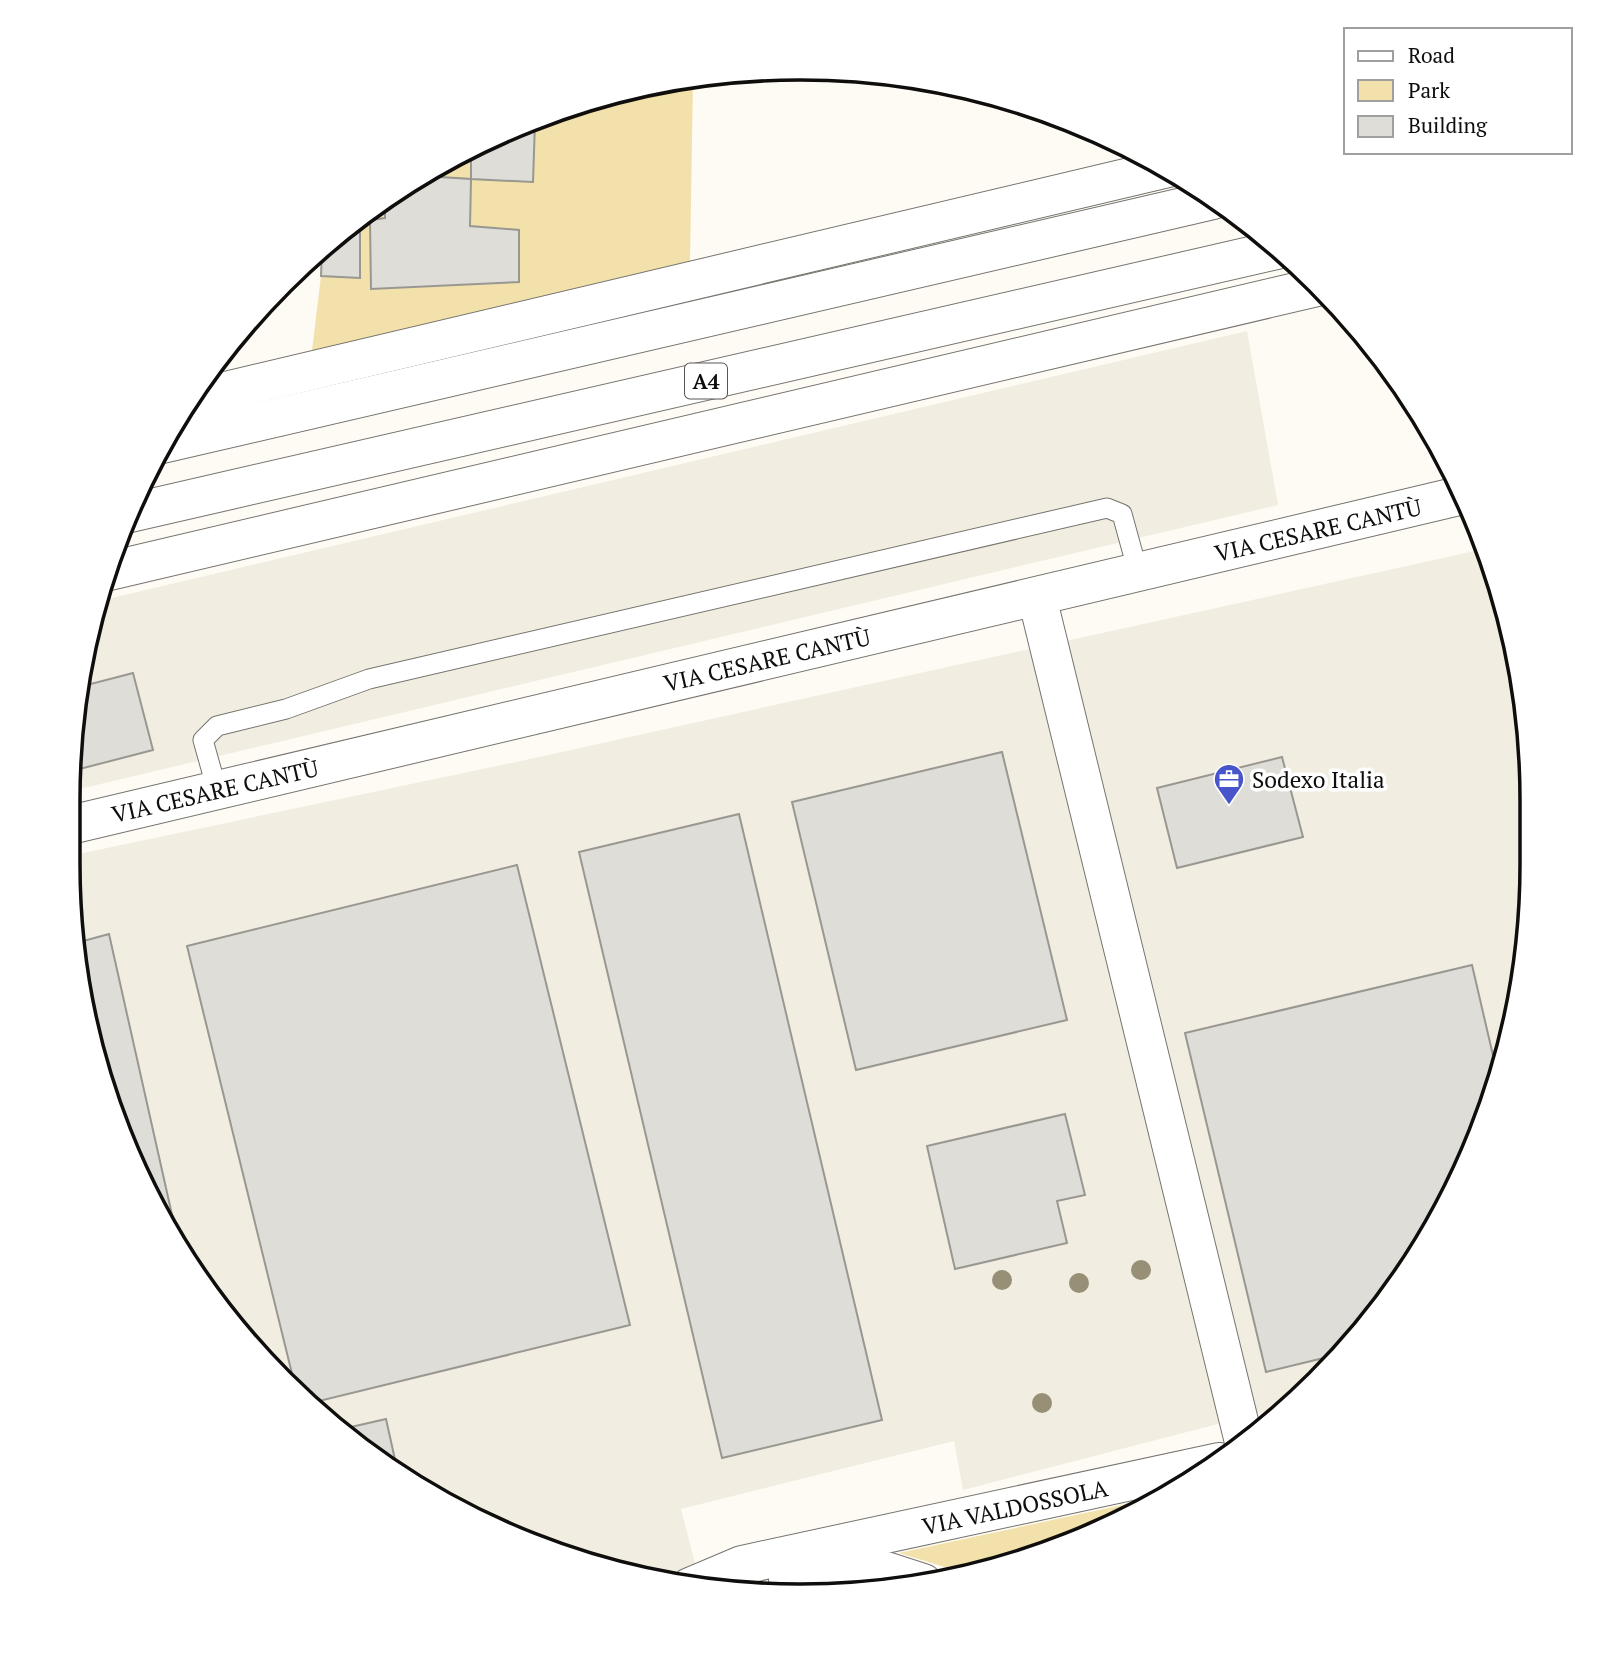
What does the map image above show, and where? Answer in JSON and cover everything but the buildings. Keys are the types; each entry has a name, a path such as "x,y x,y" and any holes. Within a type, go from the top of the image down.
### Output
{"main road":[{"path":"205,396 1151,172"},
{"path":"177,441 1201,203"},
{"name":"A4","path":"142,511 1266,252"},
{"path":"119,569 1307,289"},
{"name":"VIA CESARE CANTÙ","path":"80,823 1452,498"},
{"path":"1037,597 1242,1433"},
{"name":"VIA VALDOSSOLA","path":"710,1578 742,1565 1192,1468"},
{"path":"773,1583 835,1571 886,1572 902,1577"}],"lane":[{"path":"217,790 203,740 217,726 286,709 369,679 1107,508 1122,514 1138,572"}],"shaded area":[{"path":"1247,331 1278,505 80,789 82,753 94,660 110,598"},
{"path":"1474,551 1495,614 1513,706 1518,753 1520,865 1518,912 1506,1005 1495,1051 1465,1140 1423,1225 1371,1303 1309,1374 1268,1411 963,1490 954,1441 681,1509 697,1571 681,1574 614,1560 525,1530 440,1488 362,1436 291,1374 229,1303 202,1265 177,1225 135,1140 105,1051 87,959 80,865 80,854 516,762"}],"green space":[{"path":"693,89 690,261 312,351 321,276 360,277 360,231 440,177 525,135 569,119 614,105"},
{"path":"1131,1503 1075,1530 1031,1546 950,1569 899,1553"}],"place":[{"name":"Sodexo Italia","path":"1229,806"}]}
